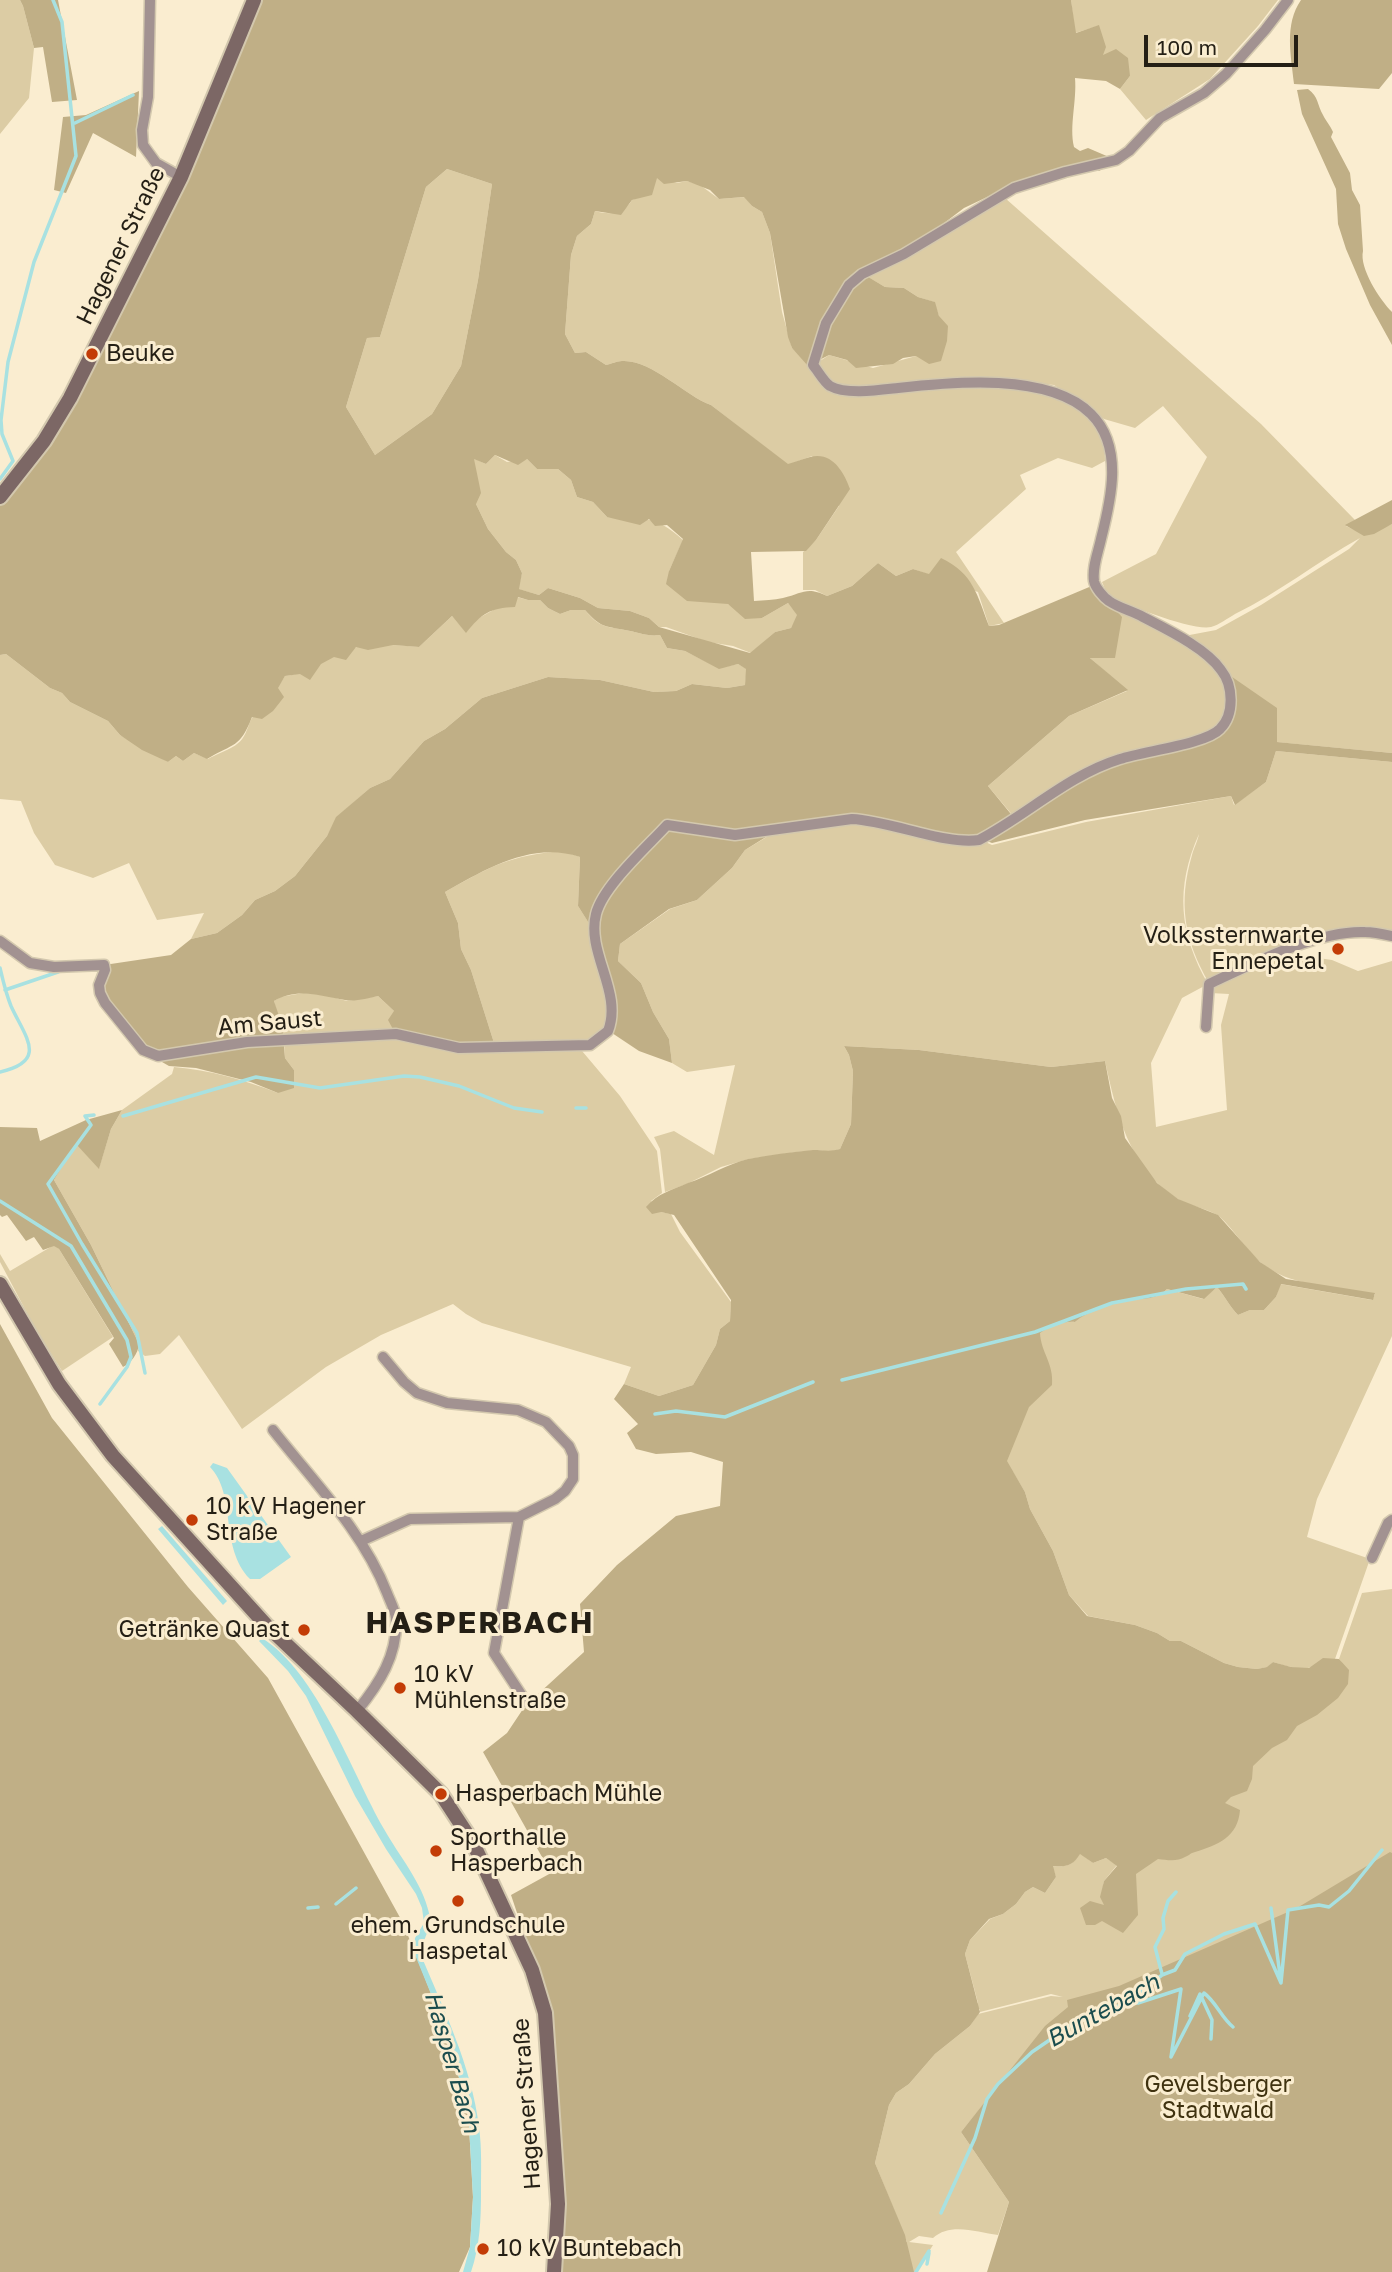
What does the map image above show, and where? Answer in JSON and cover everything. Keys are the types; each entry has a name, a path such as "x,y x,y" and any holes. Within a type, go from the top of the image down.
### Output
{"main road":[{"name":"Hagener Straße","path":"0,496 44,441 70,398 181,177 254,0"},
{"name":"Hagener Straße","path":"0,1284 59,1384 113,1456 259,1618 424,1776 455,1812 493,1884 534,1976 545,2013 558,2204 554,2272"}],"street":[{"path":"150,0 148,97 142,131 143,145 156,163 181,177"},
{"name":"Am Saust","path":"0,941 30,963 54,967 104,965 105,970 99,985 105,1003 142,1049 148,1054 158,1056 247,1042 396,1034 460,1048 590,1045 608,1031 613,1010 595,935 596,914 606,892 667,825 735,835 852,819 869,820 962,841 979,840 1091,769 1157,748 1209,737 1219,730 1226,720 1231,700 1222,670 1185,641 1108,601 1094,584 1093,570 1112,494 1112,463 1103,431 1091,414 1069,398 1034,386 950,382 860,392 830,386 813,365 826,323 849,285 862,274 904,254 1014,188 1116,160 1129,151 1160,118 1204,93 1226,74 1288,0"},
{"path":"1206,1027 1209,984 1257,961 1301,945 1347,933 1366,932 1392,936"},
{"path":"361,1541 410,1518 519,1517 555,1499 573,1479 573,1455 561,1436 545,1422 518,1410 447,1403 417,1393 383,1357"},
{"path":"273,1430 361,1541 378,1571 396,1617 392,1652 380,1683 357,1710"},
{"path":"519,1517 494,1653 526,1702"},
{"path":"1373,1558 1388,1523 1392,1520"}],"green space":[{"path":"0,0 20,0 34,48 29,98 0,134"},
{"path":"20,0 58,0 77,100 52,102 43,47 34,48"},
{"path":"253,0 1071,0 1076,33 1099,25 1106,47 1103,55 1116,49 1128,58 1130,76 1120,89 1106,81 1075,78 1072,131 1074,147 1080,151 1088,148 1109,157 1106,167 1099,171 1086,163 1023,180 964,208 865,275 885,287 904,288 918,297 935,302 939,316 948,326 941,361 929,364 916,356 903,358 893,364 856,368 847,360 829,355 808,366 792,348 788,337 770,233 762,212 744,197 719,199 710,190 687,181 664,184 657,178 652,195 632,200 621,215 595,211 591,224 577,236 571,255 565,334 575,353 586,352 606,365 620,361 633,362 656,371 711,405 788,464 818,456 831,460 841,470 850,489 806,551 751,552 754,601 780,599 810,591 827,596 852,586 878,563 896,576 913,569 929,574 941,558 968,578 989,626 999,625 1094,585 1122,617 1115,658 1090,658 1128,690 1069,716 988,786 1015,819 1092,771 1210,738 1229,710 1222,670 1277,708 1277,742 1392,753 1392,762 1276,751 1266,782 1235,805 1231,796 1085,820 992,843 979,838 963,840 869,820 782,827 745,850 732,868 697,900 669,909 620,944 618,961 641,983 653,1012 669,1039 672,1063 639,1051 609,1031 612,1022 597,936 578,906 580,857 544,852 510,860 445,892 458,923 461,949 471,970 495,1046 459,1047 395,1033 388,1020 394,1011 378,996 349,1000 300,993 274,1001 282,1025 285,1058 294,1070 294,1088 278,1093 251,1082 196,1068 169,1066 148,1054 100,993 104,965 171,955 191,939 217,933 242,915 255,900 275,891 295,876 327,836 336,817 370,788 390,779 424,741 445,729 482,698 548,677 600,680 654,692 676,691 692,684 727,688 745,685 746,669 738,664 719,669 685,651 667,648 660,635 647,635 607,626 599,623 585,610 571,610 560,614 540,600 518,597 515,607 487,613 466,633 452,616 419,647 393,645 368,650 356,647 346,660 334,657 321,664 310,680 300,674 285,676 278,688 284,697 273,711 262,719 252,717 240,740 207,759 194,753 183,761 176,756 168,762 142,750 120,735 108,721 70,702 62,693 50,688 6,654 0,655 0,497 26,467 103,333","holes":["447,169 492,184 478,280 461,366 432,414 375,455 346,407 367,338 380,337 426,187","495,455 518,465 527,459 537,469 558,469 571,480 577,497 593,502 607,517 640,525 649,519 655,526 667,525 683,539 666,584 687,601 728,604 745,619 762,618 788,603 797,615 791,628 775,632 750,653 659,627 649,618 630,611 598,608 580,598 548,588 539,595 519,589 522,573 516,560 488,529 476,504 481,493 474,459 486,464"]},
{"path":"1071,0 1278,0 1210,79 1146,120 1120,89 1130,76 1103,55 1098,26 1075,33"},
{"path":"1301,0 1392,0 1392,73 1379,89 1294,84 1290,51 1291,30 1292,20"},
{"path":"1308,89 1316,98 1333,132 1331,137 1350,173 1352,190 1360,205 1364,266 1376,292 1392,312 1392,345 1370,305 1346,249 1338,224 1336,189 1302,114 1297,90"},
{"path":"139,91 136,157 93,133 66,193 54,190 63,117 86,115"},
{"path":"447,169 492,184 478,280 461,366 432,414 375,455 346,407 367,338 380,337 426,187"},
{"path":"657,177 677,183 687,181 700,185 719,199 745,197 752,206 762,212 770,233 782,312 792,348 812,364 829,386 860,393 950,384 1034,389 1068,400 1089,415 1104,439 1105,461 1092,468 1058,458 1020,475 1026,489 956,552 1004,623 989,626 978,592 913,569 896,576 878,563 852,586 827,596 815,590 803,590 803,552 816,540 839,506 812,456 788,465 711,405 656,371 633,362 620,361 606,365 586,352 575,353 565,334 571,255 577,236 591,224 595,211 611,213 625,209 632,200 643,196"},
{"path":"1005,198 1261,424 1355,520 1346,526 1370,533 1392,524 1392,753 1276,742 1223,670 1179,637 1216,630 1349,549 1360,538 1267,597 1211,627 1175,621 1108,596 1102,582 1156,554 1207,457 1163,406 1135,428 1104,419 1054,385 1001,379 947,378 861,388 830,382 817,363 829,355 873,368 916,356 939,316 934,302 918,297 904,288 885,287 868,277 928,245"},
{"path":"495,455 507,462 527,459 537,469 558,469 571,480 577,497 593,502 607,517 639,518 664,526 683,540 669,571 728,604 762,618 788,603 798,615 791,628 775,632 751,653 659,627 649,618 630,611 598,608 580,598 548,588 539,595 518,589 522,573 516,560 488,529 476,504 473,458 486,464"},
{"path":"1392,500 1392,524 1374,534 1364,536 1345,525"},
{"path":"517,597 540,600 560,614 571,610 585,610 599,623 608,627 660,635 667,648 685,651 719,668 738,664 747,669 745,685 727,688 692,684 676,691 654,692 600,680 548,677 482,698 445,729 424,741 390,779 370,788 337,817 327,836 295,876 275,891 255,900 242,915 217,933 191,939 204,913 157,920 129,863 93,878 55,865 34,833 21,801 0,799 0,655 6,654 50,688 62,693 70,702 108,721 120,735 168,762 176,756 183,761 194,753 208,759 240,742 254,714 285,676 305,671 357,647 419,647 452,616 466,632 477,619"},
{"path":"1110,603 1182,641 1215,668 1226,682 1229,698 1218,730 1014,817 988,786 1069,716 1127,691 1089,657 1115,658"},
{"name":"Gevelsberger Stadtwald","path":"1276,751 1392,762 1392,934 1368,931 1321,936 1275,952 1209,983 1194,952 1186,921 1185,889 1199,834 1191,854 1186,873 1184,892 1184,910 1186,928 1191,947 1208,984 1182,998 1151,1063 1156,1127 1227,1110 1221,1025 1229,994 1210,993 1212,985 1284,953 1332,960 1358,971 1392,961 1392,1336 1317,1499 1307,1537 1370,1559 1335,1659 1304,1668 1273,1662 1268,1667 1257,1669 1238,1667 1224,1663 1181,1641 1170,1641 1135,1625 1088,1616 1069,1595 1053,1551 1013,1472 1013,1491 1071,1630 1275,1683 1307,1679 1342,1663 1339,1659 1362,1593 1392,1589 1392,2272 993,2272 1023,2204 972,2140 986,2101 961,2132 1009,2202 998,2235 956,2229 947,2230 933,2238 919,2236 909,2242 933,2245 916,2272 875,2272 907,2242 875,2163 889,2105 896,2093 909,2084 935,2054 970,2026 978,2014 1051,1996 1063,1997 1051,1994 980,2012 980,2009 967,2012 978,2003 965,1954 970,1940 990,1919 1003,1914 1016,1904 1025,1892 1033,1887 1045,1893 1056,1877 1052,1866 1068,1865 1080,1853 1093,1863 1106,1858 1117,1865 1104,1881 1101,1899 1165,1846 1199,1840 1120,1804 1005,1758 1024,1739 1035,1703 1010,1635 995,1626 977,1584 918,1550 893,1480 846,1427 817,1419 823,1378 1045,1329 1066,1321 1075,1322 1099,1308 1153,1297 1167,1289 1203,1299 1217,1287 1238,1315 1250,1310 1264,1310 1276,1297 1280,1284 1372,1300 1375,1294 1314,1285 1271,1270 1254,1256 1220,1217 1181,1201 1160,1186 1136,1155 1127,1137 1114,1100 1105,1061 1051,1067 919,1050 844,1046 853,1071 851,1124 840,1149 749,1159 721,1167 665,1192 660,1149 654,1137 674,1131 714,1155 735,1065 687,1072 672,1063 669,1039 653,1012 641,983 618,961 620,944 670,909 697,900 732,868 745,850 780,829 867,822 962,842 981,840 992,845 1086,822 1231,796 1234,805 1266,782"},
{"path":"564,851 580,857 578,906 594,931 611,1023 591,1042 495,1046 471,970 461,949 458,923 445,892 502,863 529,855"},
{"path":"303,993 347,1001 378,996 394,1011 395,1033 283,1040 274,1001 280,997"},
{"path":"396,1035 460,1049 577,1045 620,1096 657,1151 662,1193 651,1201 661,1212 671,1214 680,1232 731,1302 730,1321 720,1329 716,1345 693,1385 659,1396 624,1384 631,1367 482,1323 453,1304 381,1335 326,1367 242,1429 179,1335 160,1354 145,1356 138,1351 139,1344 91,1245 54,1180 76,1143 99,1168 111,1129 122,1110 172,1074 174,1067 227,1076 278,1093 294,1070 285,1058 284,1042"},
{"path":"844,1046 919,1050 1051,1067 1105,1061 1112,1098 1121,1116 1125,1138 1157,1183 1178,1199 1218,1215 1260,1262 1286,1279 1375,1293 1373,1300 1281,1284 1276,1297 1264,1310 1250,1310 1238,1315 1217,1287 1204,1299 1167,1289 1153,1297 1113,1304 1093,1311 1075,1322 1052,1326 1040,1333 1051,1370 1052,1385 1029,1407 1007,1461 1053,1551 1069,1595 1087,1616 1135,1625 1170,1641 1181,1641 1224,1663 1238,1667 1257,1669 1267,1667 1273,1662 1309,1668 1323,1658 1339,1659 1349,1670 1348,1684 1338,1698 1317,1715 1297,1726 1287,1740 1272,1748 1253,1766 1247,1791 1231,1797 1225,1803 1240,1810 1231,1833 1211,1846 1179,1860 1158,1859 1136,1874 1138,1915 1123,1933 1102,1921 1095,1925 1086,1925 1080,1908 1090,1901 1104,1905 1100,1897 1104,1881 1117,1866 1106,1858 1093,1863 1080,1854 1069,1865 1053,1866 1056,1877 1045,1893 1033,1887 1025,1892 1016,1904 1003,1914 989,1919 970,1940 965,1954 980,2012 970,2026 935,2054 909,2084 896,2093 889,2105 875,2163 905,2235 914,2272 553,2272 550,2011 511,1895 551,1873 483,1752 507,1733 525,1706 584,1652 580,1604 617,1565 676,1516 720,1506 723,1462 691,1452 656,1454 636,1449 627,1433 638,1424 614,1399 624,1384 659,1396 693,1385 716,1345 720,1329 730,1321 731,1300 674,1215 661,1212 652,1214 646,1207 666,1192 740,1161 813,1150 840,1149 851,1124 853,1071"},
{"path":"122,1110 111,1129 99,1169 76,1144 54,1180 91,1245 139,1344 134,1358 123,1367 109,1344 114,1338 59,1249 54,1246 43,1250 34,1237 26,1241 7,1215 0,1215 0,1127 37,1128 40,1141 86,1120"},
{"path":"54,1245 113,1337 62,1371 35,1328 0,1262 0,1254 10,1271"},
{"path":"0,1324 52,1418 188,1587 268,1678 403,1923 442,2021 468,2108 473,2197 470,2247 459,2272 0,2272"},
{"name":"Gevelsberger Stadtwald","path":"1390,1852 1392,2272 987,2272 1009,2202 961,2132 1045,2026 1068,2007 1067,2000 1119,1986 1297,1908"}],"water":[{"path":"213,1463 227,1468 291,1557 260,1579 250,1579 234,1552 223,1492 210,1467"},
{"path":"162,1526 227,1601 223,1605 158,1529"},
{"path":"262,1638 282,1654 300,1674 316,1699 332,1725 384,1829 416,1880 426,1902 429,1924 420,1953 463,2060 479,2127 480,2222 471,2272 463,2272 470,2247 473,2197 468,2108 442,2021 413,1950 415,1938 424,1923 422,1908 355,1796 306,1696 288,1671 259,1641"}],"waterway":[{"name":"Hasper Bach","path":"0,479 13,461 2,434 1,420 8,362 34,262 76,156 62,22 53,0"},
{"path":"75,123 133,95"},
{"name":"Hasper Bach","path":"0,968 9,1001 27,1038 29,1054 15,1067 0,1072"},
{"path":"5,990 58,972"},
{"path":"123,1116 256,1077 320,1088 404,1076 420,1077 459,1086 514,1108 542,1112"},
{"path":"576,1108 586,1108"},
{"path":"94,1115 85,1116 91,1125 48,1184 137,1333 145,1373"},
{"name":"Hasper Bach","path":"0,1201 71,1246 127,1340 131,1357 127,1367 100,1404"},
{"path":"842,1380 1035,1332 1112,1303 1186,1289 1243,1284 1246,1289"},
{"path":"655,1414 676,1411 725,1417 813,1382"},
{"name":"Buntebach","path":"941,2213 975,2138 987,2099 998,2084 1032,2052 1073,2024 1126,2003 1162,1975 1175,1970 1185,1954 1224,1934 1255,1924 1281,1983 1288,1910 1319,1905 1329,1907 1349,1891 1382,1850"},
{"path":"336,1904 356,1888"},
{"path":"1162,1974 1155,1947 1164,1929 1163,1918 1168,1901 1176,1892"},
{"path":"308,1908 318,1907"},
{"path":"1271,1908 1280,1975"},
{"path":"1126,2003 1138,2003 1181,1989 1171,2057 1204,1993 1233,2027"},
{"path":"1190,2016 1200,1994 1212,2020 1211,2039"},
{"name":"Buntebach","path":"916,2272 929,2251"},
{"name":"Buntebach","path":"927,2264 929,2253"}],"place":[{"name":"Beuke","path":"92,354"},
{"name":"Volkssternwarte Ennepetal","path":"1338,949"},
{"name":"10 kV Hagener Straße","path":"192,1520"},
{"name":"Getränke Quast","path":"304,1630"},
{"name":"10 kV Mühlenstraße","path":"400,1688"},
{"name":"Hasperbach Mühle","path":"441,1794"},
{"name":"Sporthalle Hasperbach","path":"436,1851"},
{"name":"ehem. Grundschule Haspetal","path":"458,1901"},
{"name":"10 kV Buntebach","path":"483,2249"}],"district":[{"name":"HASPERBACH","path":"480,1623"}]}
